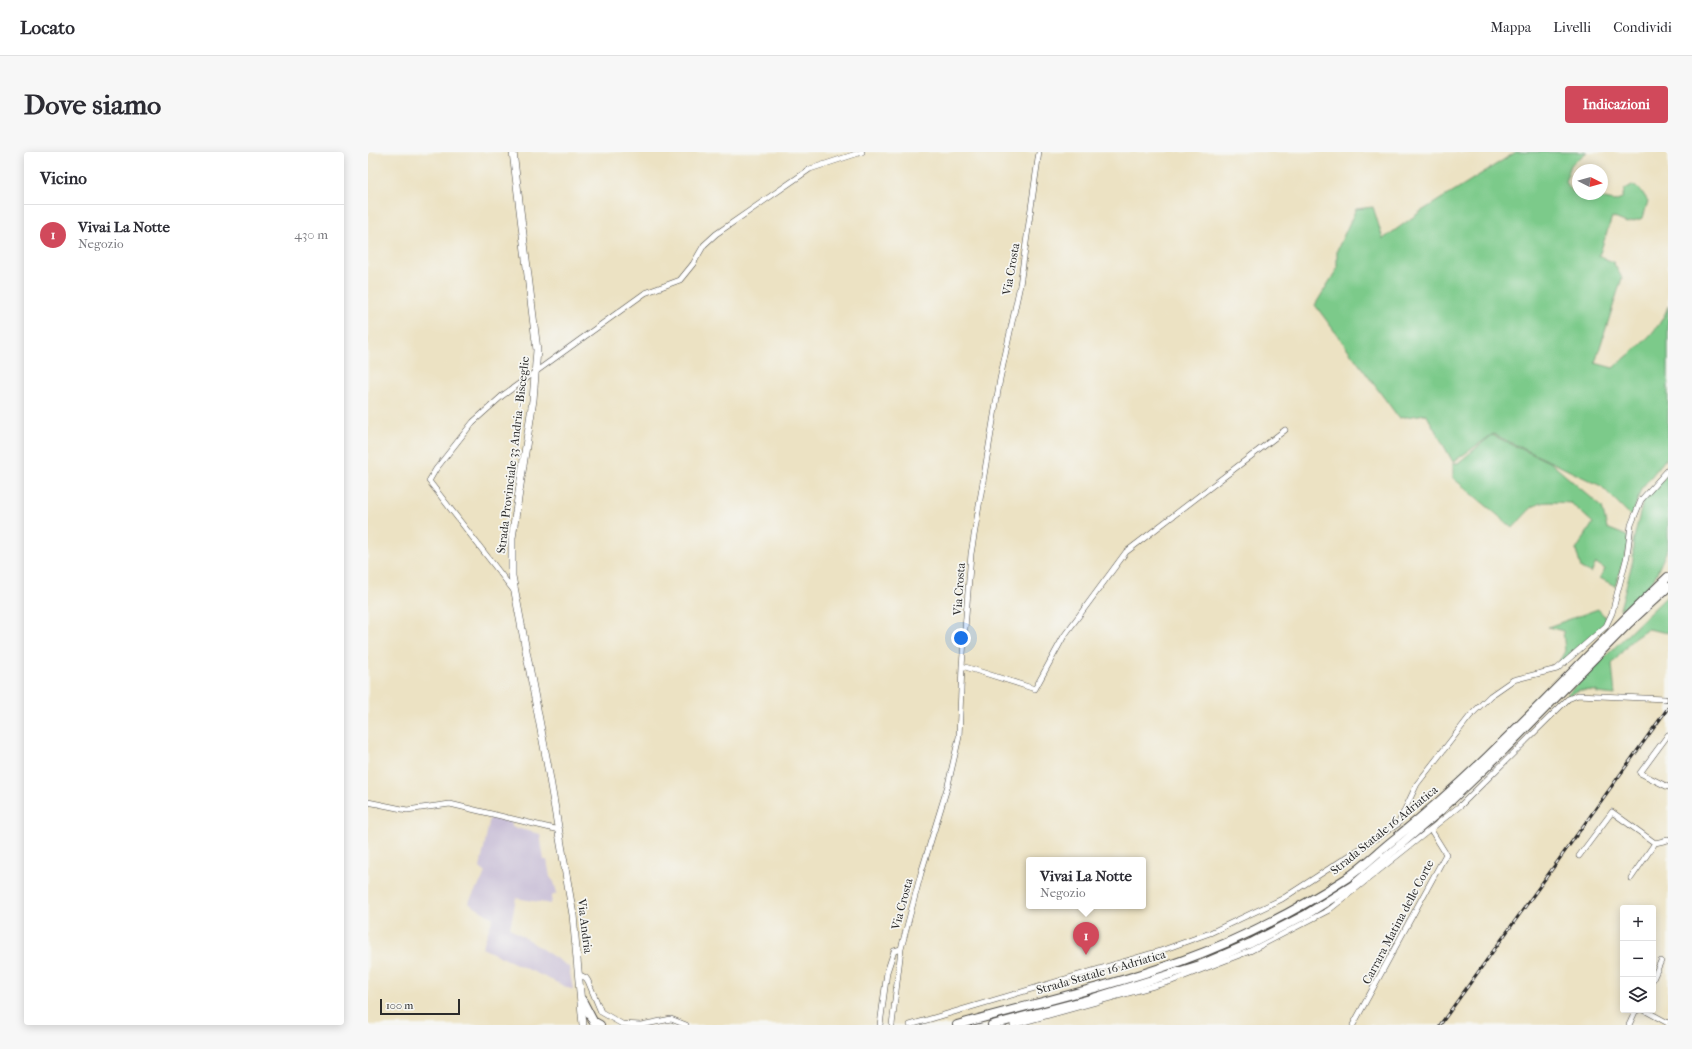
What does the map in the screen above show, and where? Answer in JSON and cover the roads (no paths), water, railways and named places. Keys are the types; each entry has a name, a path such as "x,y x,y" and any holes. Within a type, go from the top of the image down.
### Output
{"highway":[{"name":"Strada Statale 16 Adriatica","path":"957,1025 1138,974 1182,960 1267,923 1309,901 1349,876 1438,804 1668,577"},
{"name":"Strada Statale 16 Adriatica","path":"992,1025 1090,999 1200,965 1251,943 1307,914 1352,886 1440,811 1505,749 1629,623 1668,587"},
{"path":"582,1000 593,1021 600,1025"}],"main road":[{"name":"Strada Provinciale 33 Andria - Bisceglie","path":"513,152 537,350 533,400 512,538 512,576 559,830"},
{"name":"Via Andria","path":"559,830 573,915 580,976 583,1025"}],"street":[{"path":"514,591 429,481 436,469 473,422 502,396 645,293 680,280 693,264 704,246 716,234 781,188 810,169 862,152"},
{"name":"Via Crosta","path":"892,1025 901,949 921,874 948,785 959,736 962,666 971,554 1000,379 1020,285 1039,152"},
{"path":"962,666 1035,688 1064,636 1126,552 1285,430"},
{"path":"910,1025 1160,951 1210,933 1282,899 1398,824 1417,784 1470,716 1490,696 1513,680 1557,669 1606,626 1612,613 1627,556 1631,525 1641,500 1668,470"},
{"path":"1012,1025 1172,981 1250,951 1329,910 1461,805 1568,699 1578,695 1665,699"},
{"path":"1668,734 1640,774 1668,787"},
{"path":"368,802 407,810 450,804 559,830"},
{"path":"1579,856 1612,812 1655,842 1668,840"},
{"name":"Carrara Matina delle Corte","path":"1353,1025 1446,854 1431,830"},
{"path":"1631,878 1655,842"},
{"path":"880,1025 887,972 894,951 901,949"},
{"path":"1654,977 1661,962"},
{"path":"580,976 586,978 588,981 601,1012 622,1024 641,1025 671,1019 686,1025"},
{"path":"1629,1025 1635,1013"},
{"path":"1650,1013 1668,1023"}],"railway":[{"path":"1440,1025 1668,708"}],"place":[{"name":"Vivai La Notte","path":"1086,955"}]}
